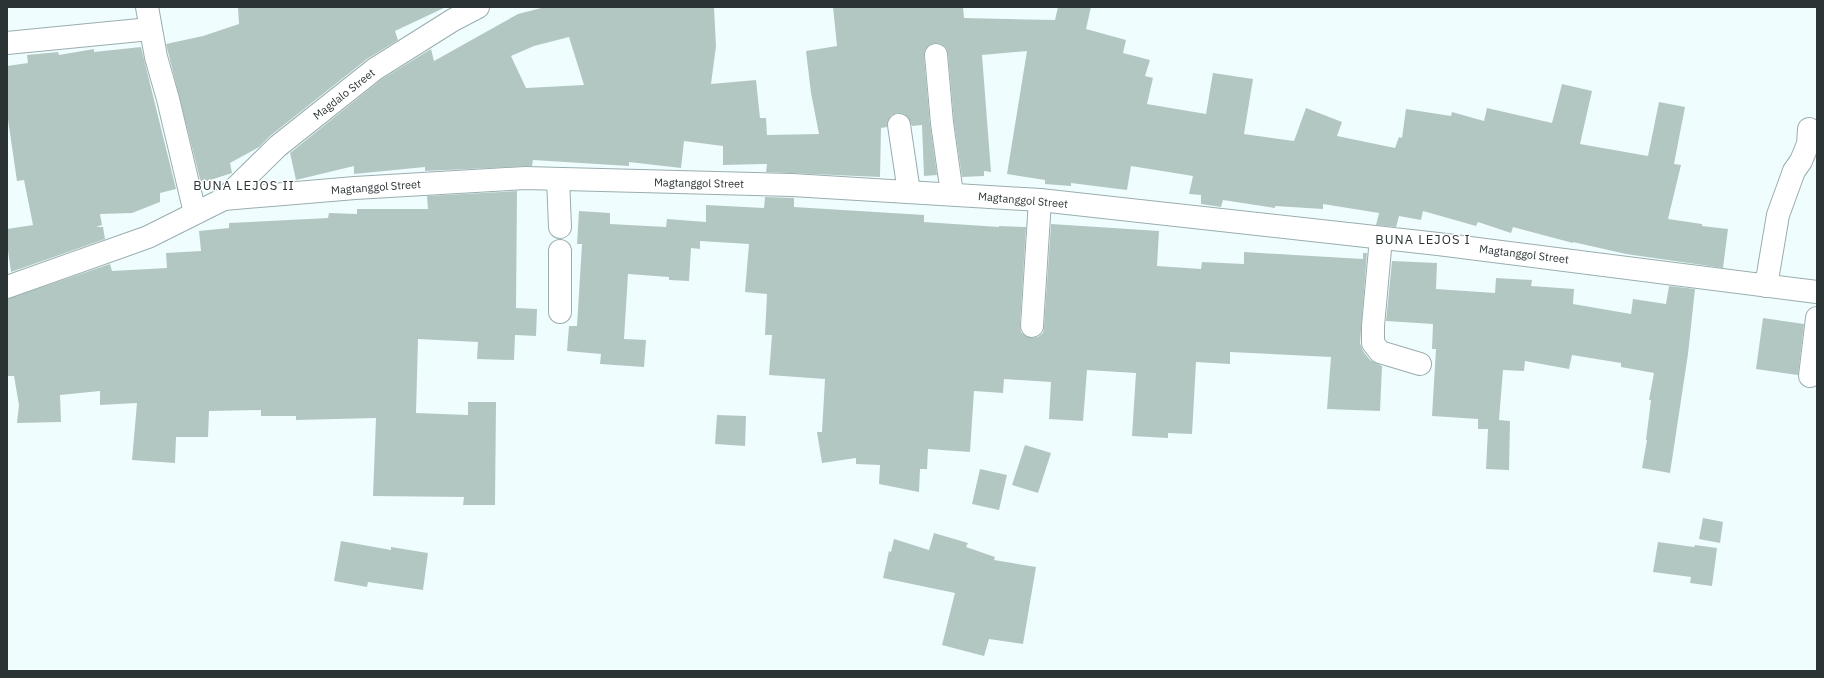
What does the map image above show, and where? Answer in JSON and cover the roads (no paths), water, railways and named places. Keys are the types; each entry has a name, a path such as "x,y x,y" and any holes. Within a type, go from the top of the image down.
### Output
{"street":[{"path":"147,7 150,29 196,213"},
{"name":"Magdalo Street","path":"224,199 278,146 375,69 452,20 478,7"},
{"path":"7,43 150,29"},
{"path":"936,55 942,123 952,194"},
{"path":"899,125 909,192"},
{"path":"1766,286 1778,215 1794,171 1801,161 1808,144 1809,129"},
{"name":"Magtanggol Street","path":"224,199 355,188 525,178 792,185 952,194 1040,200 1381,238 1817,292"},
{"path":"558,179 560,227"},
{"path":"7,287 148,237 224,199"},
{"path":"1032,326 1040,200"},
{"path":"1381,238 1373,326 1373,343 1380,352 1420,364"},
{"path":"560,251 560,312"},
{"path":"1810,376 1817,318"}],"district":[{"name":"BUNA LEJOS II","path":"244,185"},
{"name":"BUNA LEJOS I","path":"1423,239"}]}
